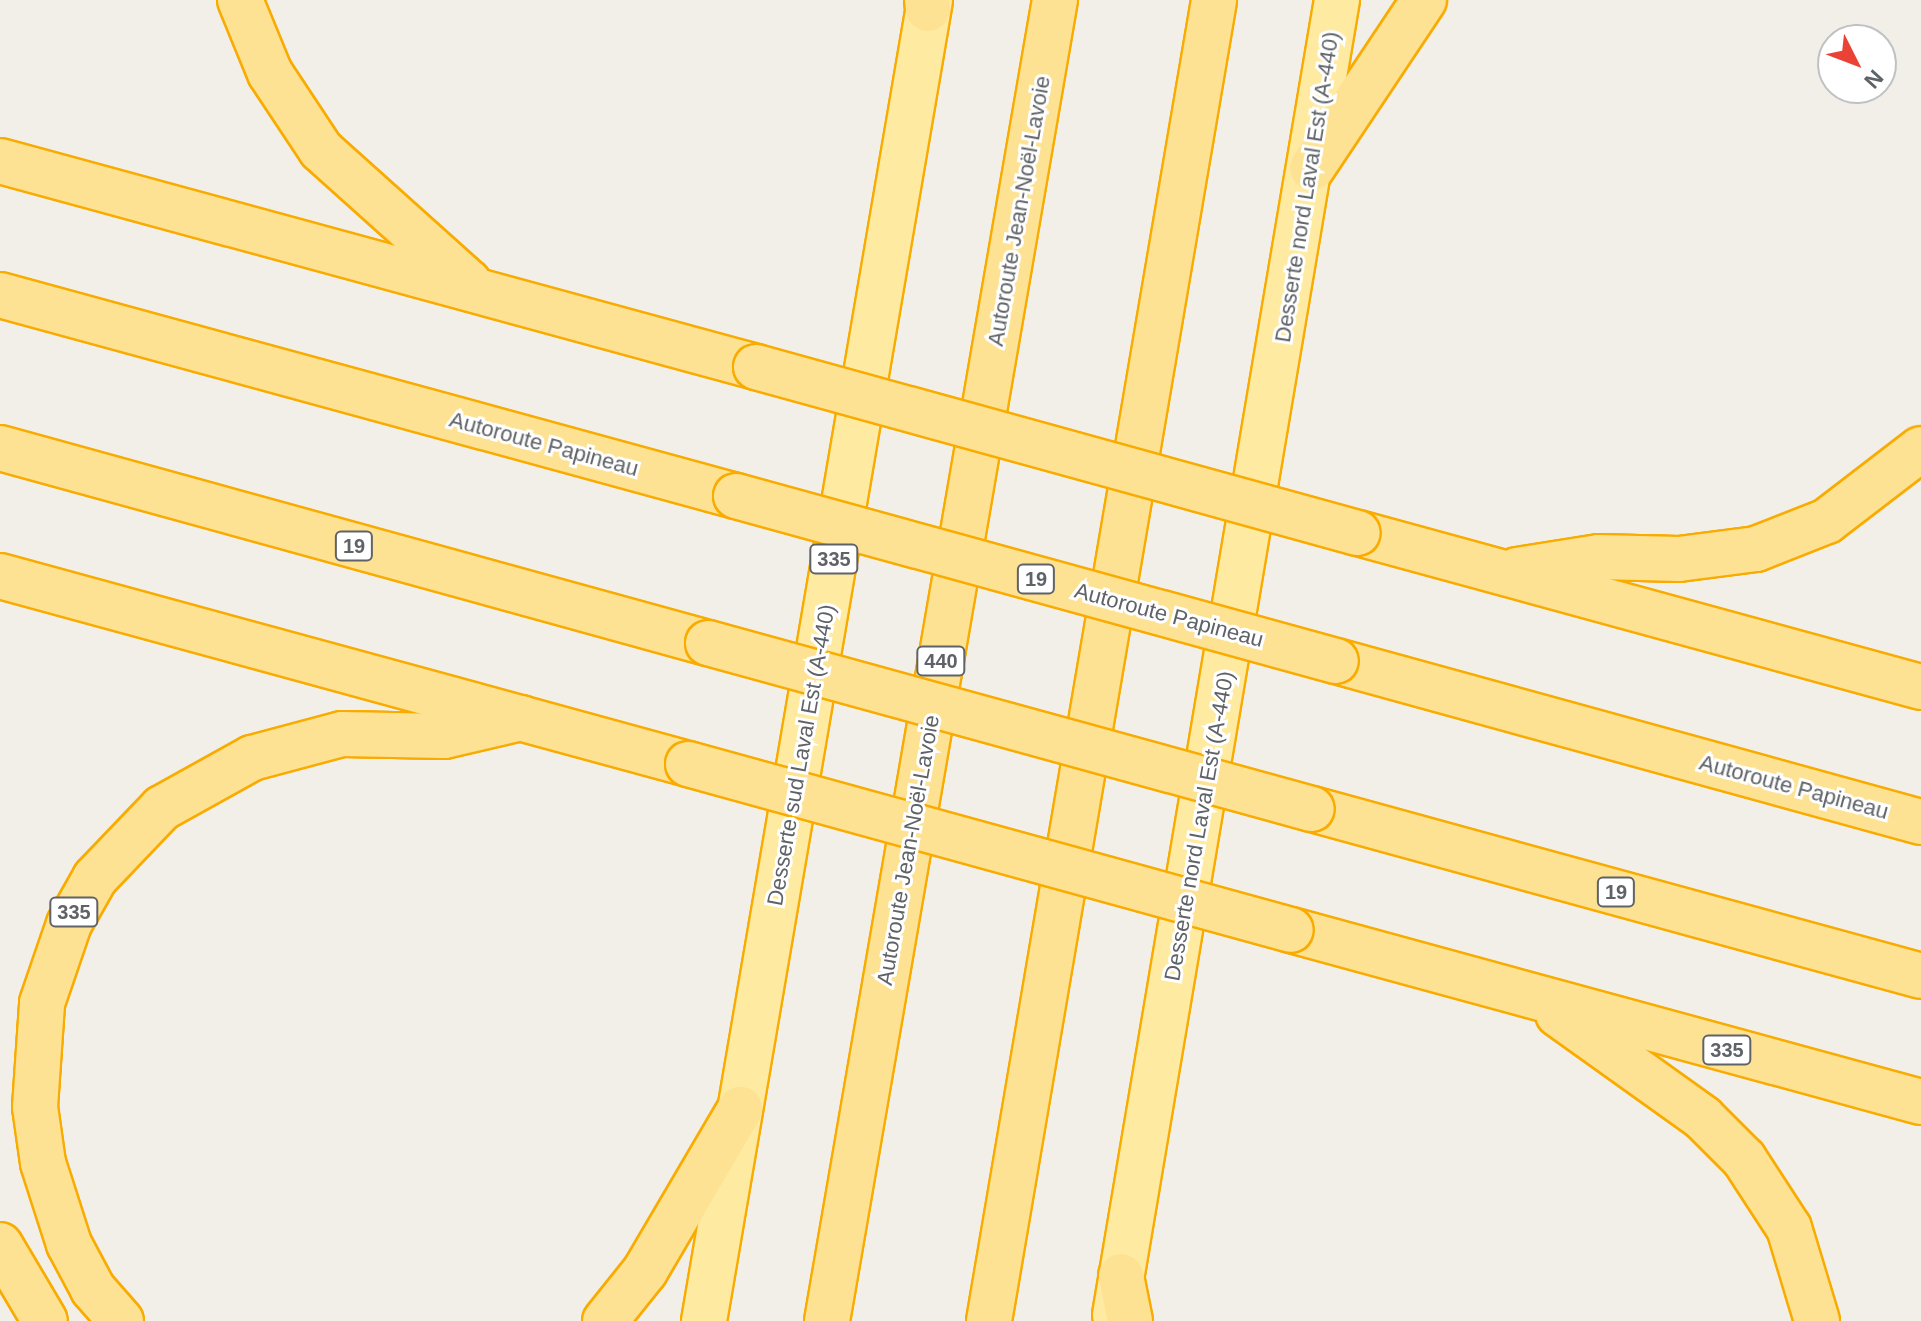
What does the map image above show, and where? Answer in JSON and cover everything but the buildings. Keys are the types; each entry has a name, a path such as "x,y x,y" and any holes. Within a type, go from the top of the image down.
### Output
{"highway":[{"path":"240,0 270,73 321,150 479,291"},
{"name":"Autoroute Jean-Noël-Lavoie","path":"827,1321 1055,0"},
{"path":"989,1321 1214,0"},
{"name":"Desserte nord Laval Est (A-440)","path":"1114,1321 1312,168 1337,0"},
{"path":"1312,168 1424,0"},
{"name":"Desserte sud Laval Est (A-440)","path":"704,1321 928,3"},
{"path":"0,161 1921,687"},
{"name":"Autoroute Papineau","path":"0,295 1921,822"},
{"name":"19","path":"0,448 1921,976"},
{"path":"1503,572 1599,557 1679,559 1756,549 1827,521 1921,449"},
{"path":"0,576 521,718"},
{"name":"335","path":"121,1321 93,1289 69,1244 43,1163 35,1107 35,1056 45,988 69,924 95,878 162,808 252,758 342,734 444,736 521,718 1921,1102"},
{"path":"1533,997 1703,1118 1744,1159 1789,1228 1817,1321"},
{"name":"335","path":"605,1321 645,1271 740,1109"},
{"path":"0,1245 45,1321"},
{"path":"1121,1276 1130,1321"}]}
